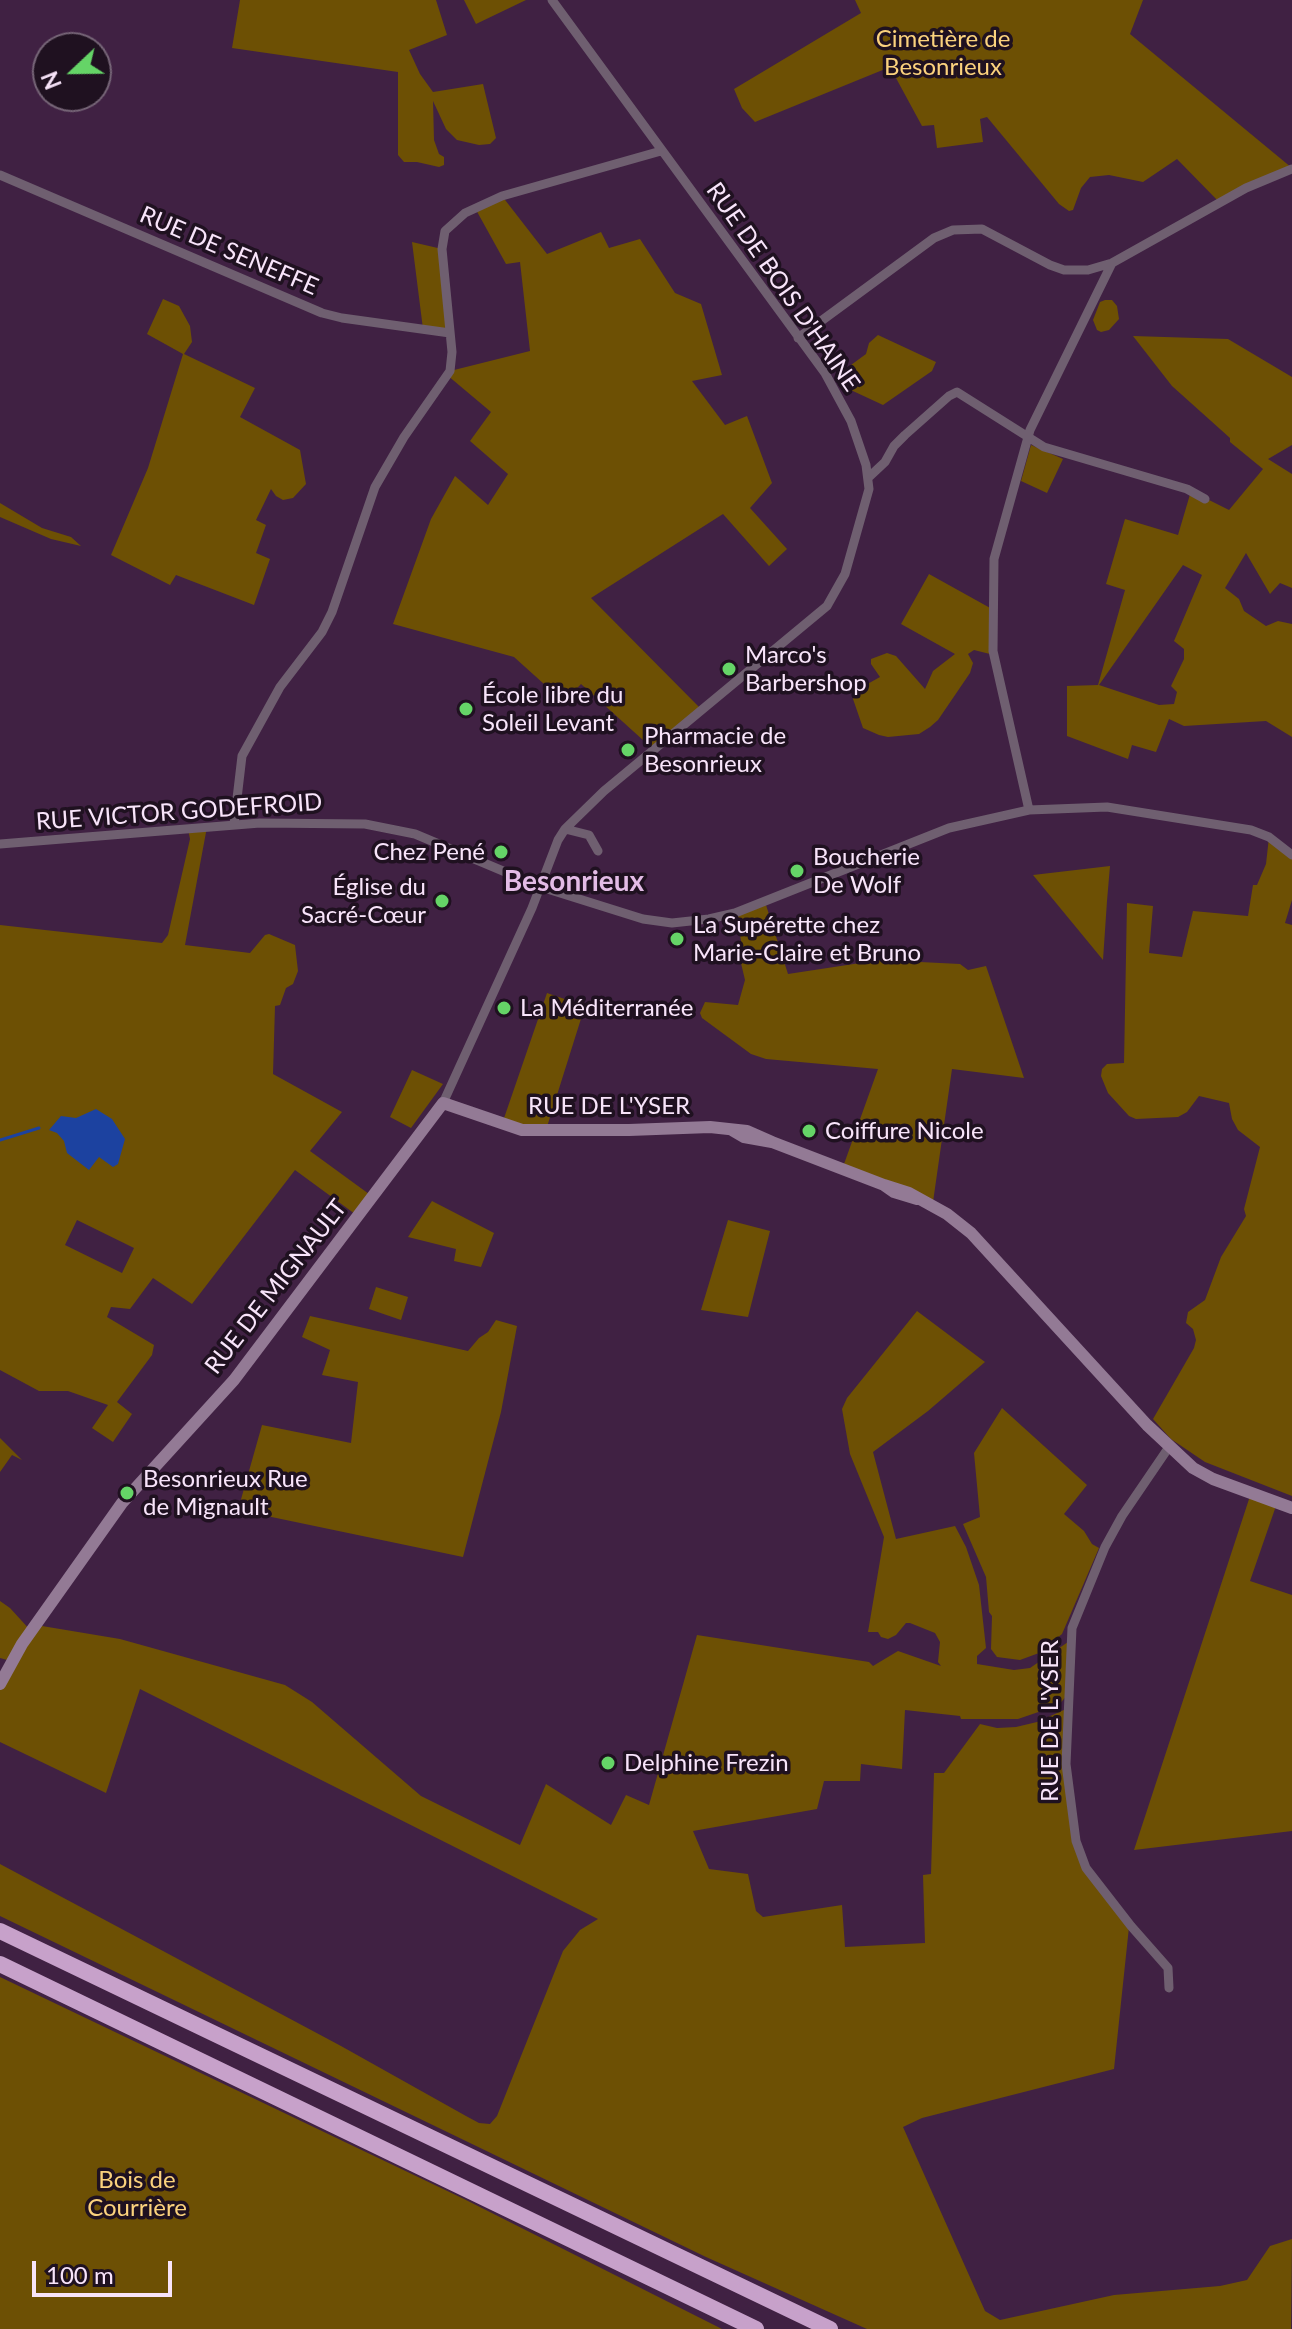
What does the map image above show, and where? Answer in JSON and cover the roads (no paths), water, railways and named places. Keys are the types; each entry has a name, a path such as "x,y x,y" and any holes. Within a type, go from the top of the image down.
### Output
{"highway":[{"path":"0,1931 830,2329"},
{"path":"0,1964 756,2329"}],"street":[{"name":"RUE DE BOIS D'HAINE","path":"541,887 565,829 604,791 827,606 845,574 868,495 869,477 840,397 825,373 552,0"},
{"path":"234,824 242,756 280,687 327,622 375,487 404,437 450,371 442,243 445,231 475,208 502,196 661,151"},
{"path":"798,338 934,238 953,230 982,229 1043,262 1064,270 1088,270 1112,263 1246,188 1292,169"},
{"name":"RUE DE SENEFFE","path":"0,175 322,313 450,333"},
{"path":"1029,810 993,651 991,614 996,546 1028,438 1112,263"},
{"path":"869,477 905,435 957,392 1028,438 1063,454 1187,489 1205,499"},
{"name":"RUE VICTOR GODEFROID","path":"0,844 234,824 336,822 386,826 441,844 541,887 643,919 672,923 709,919 752,907 949,828 1029,810 1107,807 1251,830 1269,837 1292,855"},
{"path":"565,829 589,835 598,851"},
{"name":"RUE DE MIGNAULT","path":"0,1684 22,1644 122,1503 234,1380 443,1103 541,887"},
{"name":"RUE DE L'YSER","path":"443,1103 522,1130 698,1127 732,1130 744,1137 772,1142 895,1187 947,1214 971,1233 1169,1447 1193,1468 1213,1479 1292,1508"},
{"name":"RUE DE L'YSER","path":"1169,1447 1105,1547 1072,1628 1066,1764 1076,1841 1086,1868 1168,1968 1169,1988"}],"water":[{"path":"96,1109 112,1119 125,1139 118,1164 113,1167 99,1157 89,1170 67,1153 64,1141 57,1133 49,1130 61,1116 76,1118"}],"waterway":[{"path":"0,1140 39,1128"}],"place":[{"name":"Marco's Barbershop","path":"729,669"},
{"name":"École libre du Soleil Levant","path":"466,709"},
{"name":"Pharmacie de Besonrieux","path":"628,750"},
{"name":"Chez Pené","path":"501,852"},
{"name":"Boucherie De Wolf","path":"797,871"},
{"name":"Église du Sacré-Cœur","path":"442,901"},
{"name":"La Supérette chez Marie-Claire et Bruno","path":"677,939"},
{"name":"La Méditerranée","path":"504,1008"},
{"name":"Coiffure Nicole","path":"809,1131"},
{"name":"Besonrieux Rue de Mignault","path":"127,1493"},
{"name":"Delphine Frezin","path":"608,1763"}],"district":[{"name":"Besonrieux","path":"574,882"}],"park label":[{"name":"Cimetière de Besonrieux","path":"943,53"},
{"name":"Bois de Courrière","path":"137,2194"}]}
